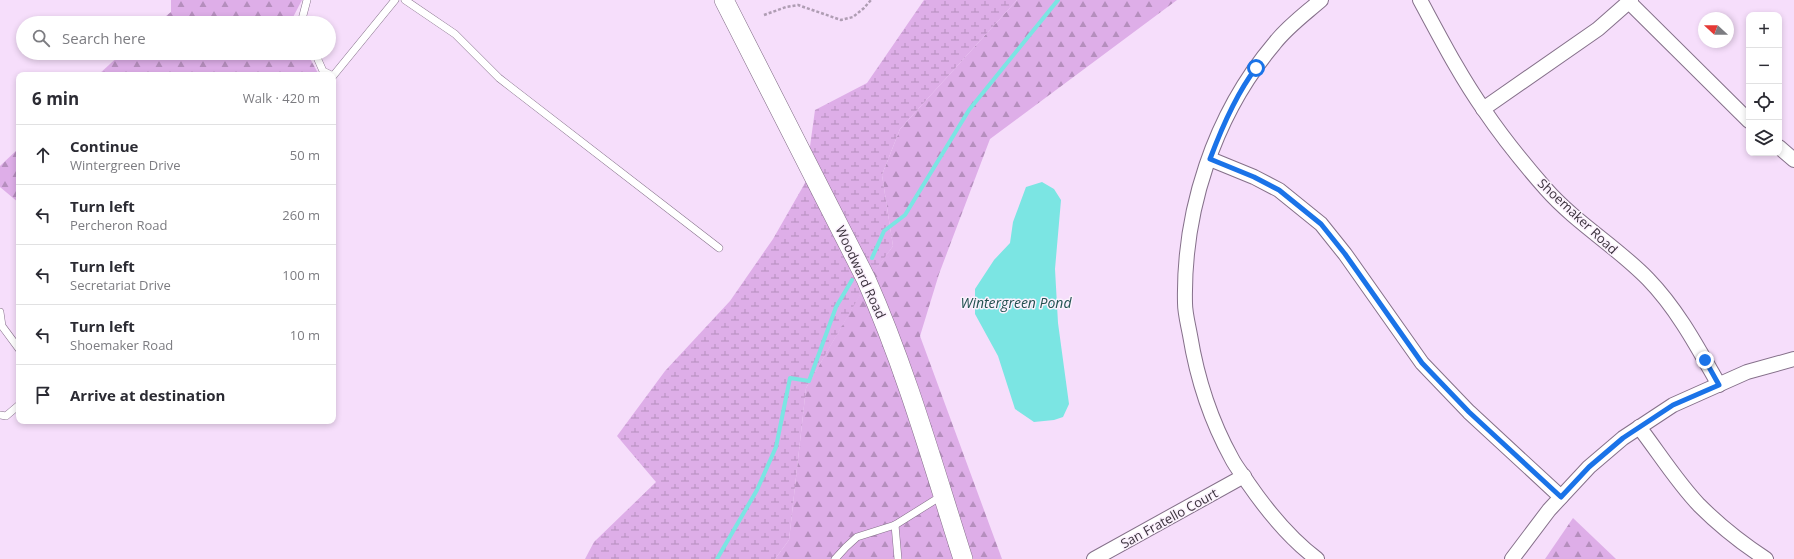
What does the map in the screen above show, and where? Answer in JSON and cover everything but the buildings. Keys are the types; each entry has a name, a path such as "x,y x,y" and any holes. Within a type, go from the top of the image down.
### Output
{"street":[{"name":"Woodward Road","path":"724,0 862,272 883,317 904,374 963,559"},
{"path":"1316,559 1281,527 1232,460 1210,413 1193,357 1185,304 1187,252 1190,226 1199,185 1219,134 1246,80 1274,43 1321,0"},
{"name":"Shoemaker Road","path":"1420,0 1455,64 1483,110 1510,146 1547,190 1571,213 1648,279 1684,324 1719,385"},
{"path":"1483,110 1598,29 1630,1 1748,120"},
{"path":"1782,150 1794,160"},
{"path":"1210,159 1254,177 1279,190 1321,224 1345,254 1422,363 1469,412 1561,497"},
{"path":"1512,559 1526,539 1561,497 1589,467 1623,438 1673,405 1747,372 1794,359"},
{"path":"1640,427 1675,476 1699,505 1754,551 1766,559"},
{"name":"San Fratello Court","path":"1094,559 1244,476"}],"lane":[{"path":"303,16 307,0"},
{"path":"335,72 395,0"},
{"path":"405,0 455,34 499,78 719,248"},
{"path":"318,60 325,72"},
{"path":"0,312 1,327 16,345"},
{"path":"0,415 6,416 16,408"},
{"path":"836,559 846,546 857,538 895,525 943,494"},
{"path":"895,525 898,559"}],"path":[{"path":"764,15 786,7 798,5 841,20 853,17 871,0"}],"green space":[{"path":"171,0 302,0 294,16 166,16 171,12"},
{"path":"924,0 1017,0 900,129 882,175 893,246 870,278 806,388 789,540 775,559 585,559 594,542 656,482 617,436 665,371 730,301 773,239 805,183 815,110 867,83"},
{"path":"1017,0 1177,0 990,139 939,274 920,336 1002,559 775,559 789,540 806,388 870,277 893,246 882,175 900,129"},
{"path":"114,60 311,60 317,72 101,72"},
{"path":"16,151 16,200 0,187 0,166"},
{"path":"1573,518 1616,559 1545,559"}],"water":[{"name":"Wintergreen Pond","path":"1042,182 1054,189 1061,200 1055,269 1058,323 1069,404 1063,417 1054,420 1034,422 1015,409 998,356 975,314 975,289 994,260 1010,243 1013,222 1026,187"}],"waterway":[{"path":"872,258 884,231 905,215 969,110 1058,0"},
{"path":"717,559 757,490 776,447 790,378 809,381 836,307 852,280"}],"route":[{"path":"1256,68 1246,80 1219,134 1210,159 1254,177 1279,190 1321,224 1345,254 1422,363 1469,412 1561,497 1589,467 1623,438 1673,405 1719,385 1705,360"}]}
